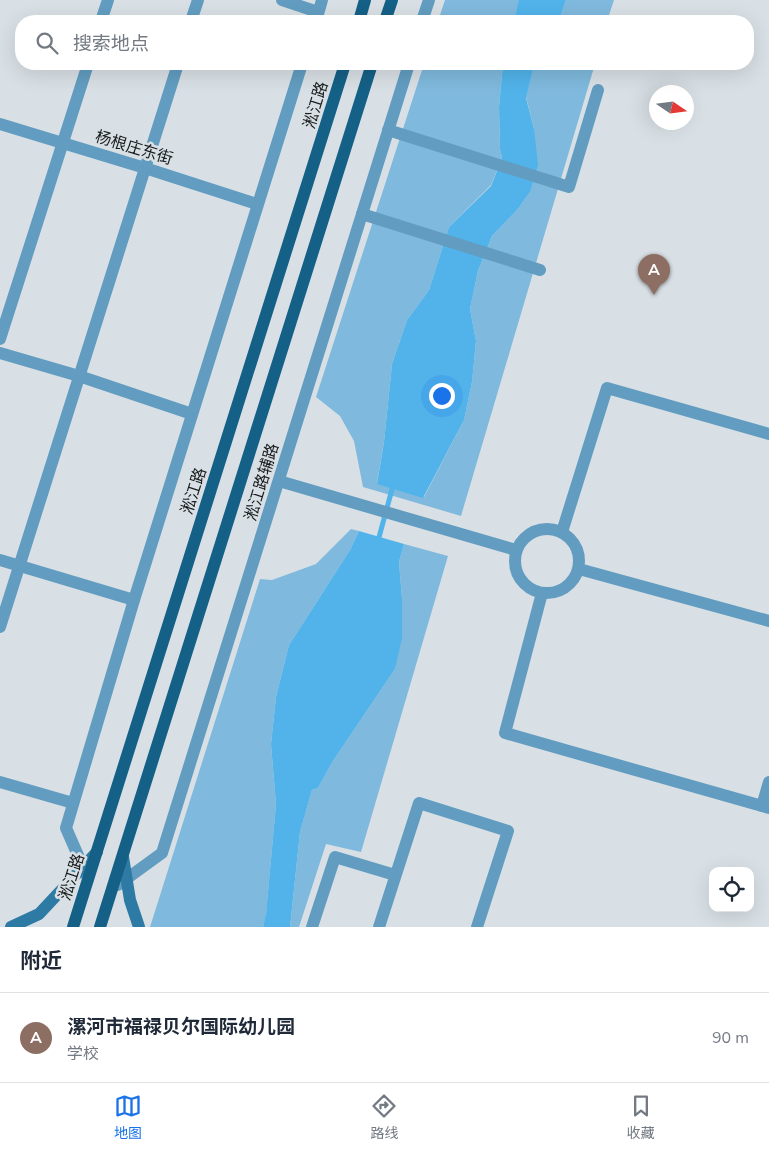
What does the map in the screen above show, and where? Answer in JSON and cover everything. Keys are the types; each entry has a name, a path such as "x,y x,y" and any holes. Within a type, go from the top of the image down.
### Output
{"main road":[{"path":"360,15 365,0"},
{"path":"387,15 392,0"},
{"name":"淞江路","path":"73,927 86,872 97,852 344,70"},
{"path":"100,927 370,70"},
{"path":"123,857 130,900 139,927"},
{"path":"11,927 39,914 86,872"}],"street":[{"path":"103,15 108,0"},
{"path":"193,15 198,0"},
{"path":"282,0 319,11"},
{"path":"424,15 429,0"},
{"path":"0,339 86,70"},
{"path":"0,628 176,70"},
{"path":"86,872 66,828 134,600 300,70"},
{"name":"淞江路辅路","path":"114,887 127,880 162,853 407,70"},
{"path":"388,130 569,188 598,90"},
{"name":"杨根庄东街","path":"0,124 257,204"},
{"path":"362,214 540,270"},
{"path":"0,353 79,376 192,414"},
{"path":"562,532 606,388 769,434"},
{"path":"279,481 516,550"},
{"path":"551,528 571,538 577,547 580,558 579,569 575,579 568,587 559,592 542,593 528,588 521,580 516,571 514,561 516,550 530,533 540,529 551,528"},
{"path":"0,560 134,600"},
{"path":"579,569 769,622"},
{"path":"542,593 505,733 766,807 769,782"},
{"path":"0,782 73,803"},
{"path":"379,927 419,803 508,830 477,927"},
{"path":"312,927 335,857 395,875"}],"shaded area":[{"path":"445,0 519,0 516,15 440,15"},
{"path":"519,0 566,0 561,15 515,15"},
{"path":"566,0 614,0 609,15 561,15"},
{"path":"422,70 502,70 499,107 502,158 491,185 449,227 429,290 407,320 392,364 384,442 377,483 424,497 464,420 472,382 476,341 470,309 478,271 492,236 518,209 530,192 534,129 526,97 533,70 593,70 461,516 363,487 354,441 340,416 316,397"},
{"path":"502,70 533,70 526,98 534,129 538,165 530,192 518,209 492,236 478,271 470,309 476,341 472,382 464,420 423,498 377,484 384,442 392,364 407,320 429,290 449,227 491,186 502,158 499,107"},
{"path":"351,529 359,531 350,550 289,645 276,697 271,744 276,804 266,915 263,927 150,927 260,579 272,580 316,564"},
{"path":"359,531 404,544 399,562 402,599 402,638 395,669 333,761 318,788 312,790 300,832 290,927 263,927 266,914 276,804 271,744 276,697 289,645 350,550"},
{"path":"404,544 448,556 361,852 326,844 299,927 290,927 300,832 312,790 318,788 333,761 395,669 402,599 399,562"}],"waterway":[{"path":"378,541 394,482"}],"place":[{"name":"漯河市福禄贝尔国际幼儿园","path":"654,295"}]}
